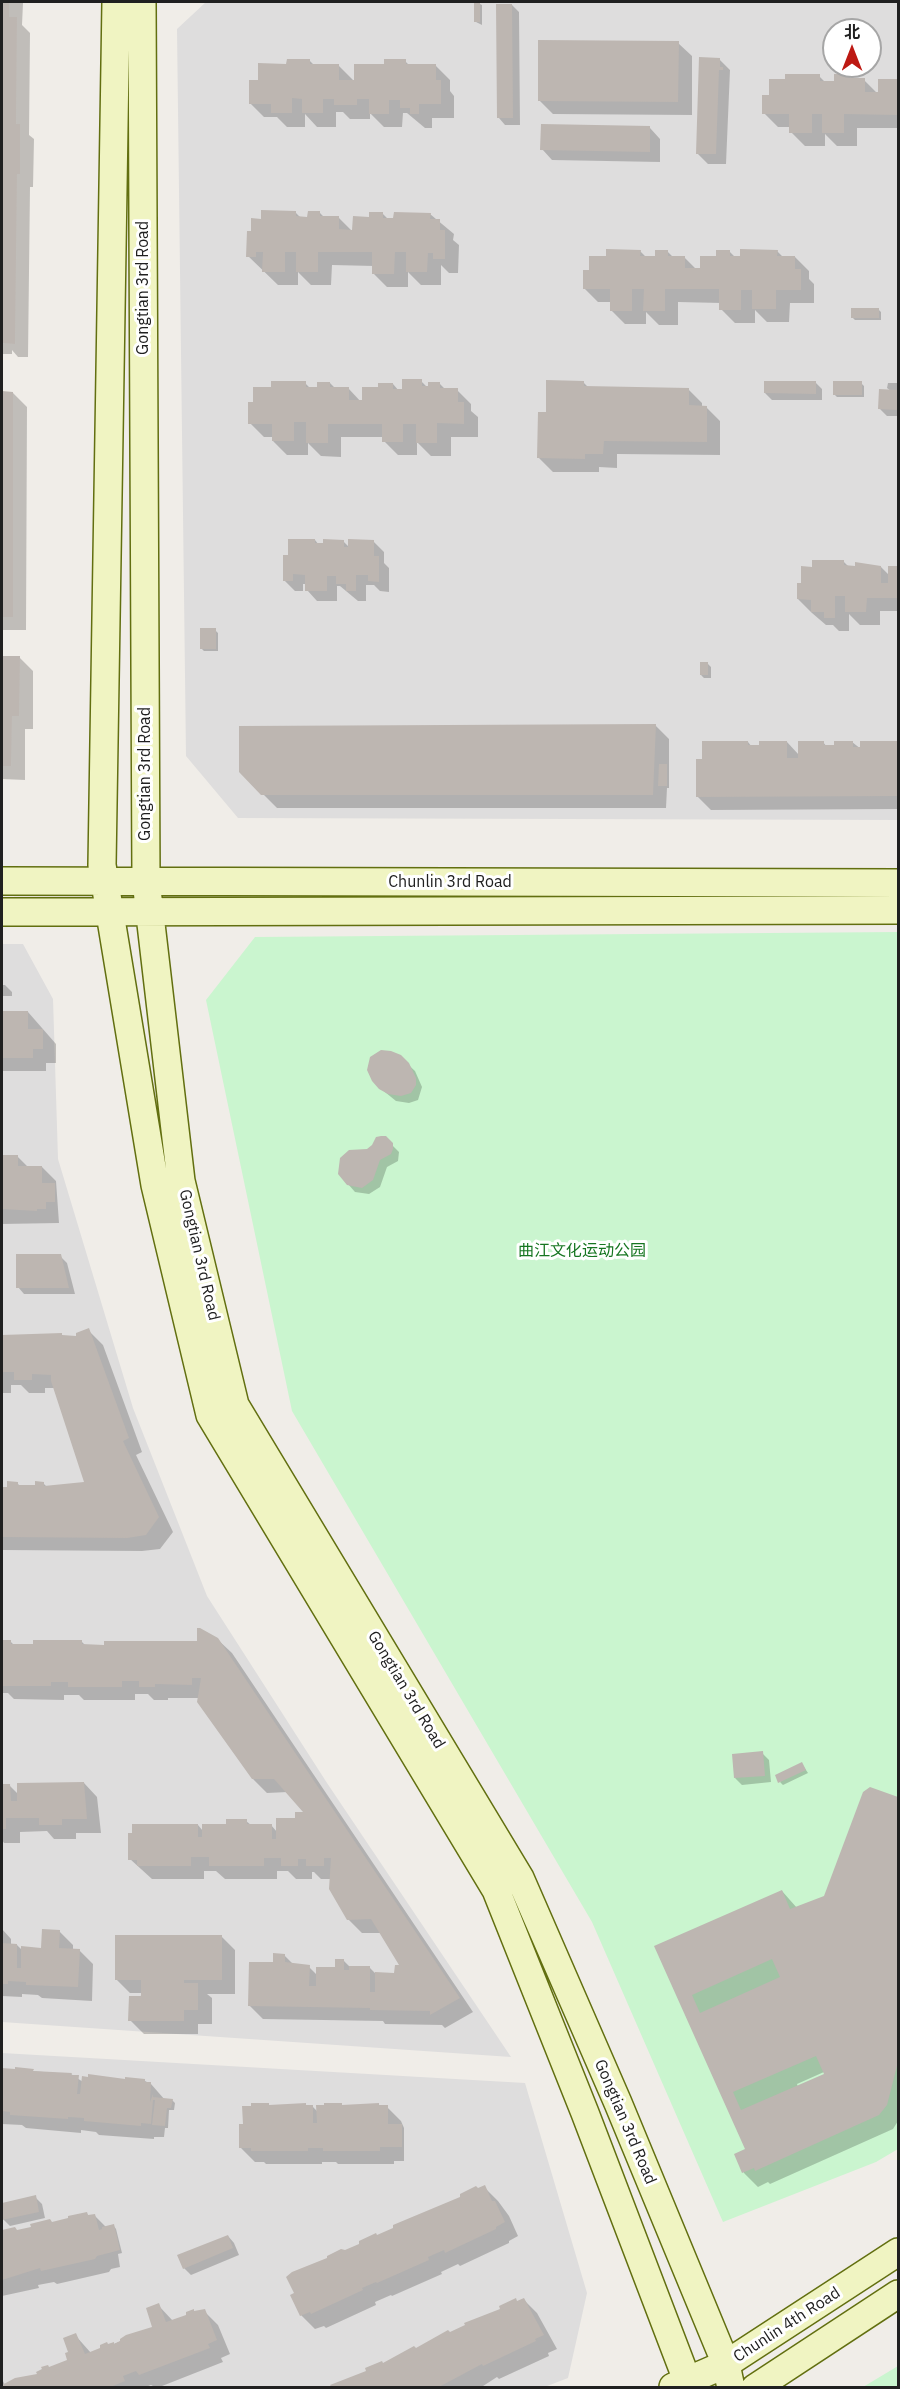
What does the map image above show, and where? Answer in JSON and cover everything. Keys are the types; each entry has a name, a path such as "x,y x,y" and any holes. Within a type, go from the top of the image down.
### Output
{"street":[{"name":"Gongtian 3rd Road","path":"116,2 102,853 104,881 155,1185 210,1415 496,1890 683,2385"},
{"name":"Gongtian 3rd Road","path":"142,2 146,881 181,1181 235,1405 520,1878 618,2103 728,2376"},
{"name":"Chunlin 3rd Road","path":"2,881 898,883"},
{"name":"Chunlin 3rd Road","path":"2,912 898,910"},
{"name":"Chunlin 4th Road","path":"683,2385 728,2376 898,2252"},
{"path":"755,2388 898,2294"}],"shaded area":[{"path":"206,2 898,2 898,820 238,818 186,756 177,29"},
{"path":"2,944 23,944 53,999 58,1159 133,1408 207,1596 327,1783 511,2057 2,2022"},
{"path":"2,2053 525,2083 587,2293 568,2378 542,2388 2,2387"}],"green space":[{"name":"曲江文化运动公园","path":"898,932 898,2149 876,2162 723,2222 592,1922 292,1411 206,1000 255,937"},
{"path":"898,2366 898,2387 863,2387"}],"building":[{"path":"2,2 9,2 9,17 17,17 16,124 20,124 20,174 17,174 15,344 3,343 2,335"},
{"path":"474,2 480,2 480,22 474,22"},
{"path":"496,4 512,4 513,118 497,118"},
{"path":"538,40 679,41 678,102 538,101"},
{"path":"699,57 720,58 720,67 723,67 723,70 719,70 716,154 696,154"},
{"path":"287,59 310,59 310,64 339,64 339,80 354,80 354,64 384,64 384,59 406,59 406,64 436,64 436,80 441,80 441,104 419,104 419,114 410,114 410,108 400,108 400,100 389,100 389,114 369,114 369,99 357,99 357,105 334,105 334,99 323,99 323,113 302,113 302,99 292,98 292,113 271,113 271,104 249,104 249,80 258,80 258,63 286,64"},
{"path":"785,74 820,74 820,81 834,81 834,78 865,78 865,92 878,92 878,79 898,79 898,115 844,114 844,133 822,133 822,114 812,114 812,133 789,133 789,114 762,114 762,95 769,95 769,79 785,79"},
{"path":"541,124 650,126 650,152 540,150"},
{"path":"261,210 296,211 296,216 307,217 308,211 320,211 320,216 339,216 339,229 352,230 353,216 369,217 369,212 383,212 383,218 393,218 394,212 431,213 430,219 440,219 440,230 445,230 445,259 433,259 433,253 428,253 427,272 406,272 406,252 395,252 394,274 372,274 372,252 318,252 318,272 296,272 296,252 285,252 285,272 262,272 263,252 256,252 256,257 246,257 247,231 251,231 251,218 261,219"},
{"path":"606,249 641,250 640,256 655,256 655,250 668,250 668,256 685,256 685,268 700,268 700,256 716,256 716,250 730,250 730,256 740,256 740,249 778,250 777,256 795,256 795,269 801,269 801,290 776,290 776,309 752,309 752,290 741,290 741,310 719,310 719,289 665,289 665,311 643,311 644,289 632,289 632,311 610,311 610,289 583,289 583,270 589,270 589,256 606,256"},
{"path":"851,308 879,308 879,318 851,318"},
{"path":"402,379 422,379 422,386 428,386 428,382 440,382 440,388 458,388 458,402 464,402 464,424 437,423 437,443 416,443 416,424 403,424 403,442 382,442 382,424 328,424 328,443 306,443 306,422 294,422 294,441 272,441 272,424 248,424 248,402 253,402 253,387 271,387 271,381 306,381 306,387 317,387 317,382 330,382 330,387 349,387 349,400 362,400 362,387 378,387 378,383 393,383 393,389 402,389"},
{"path":"546,380 584,381 584,386 689,388 689,405 707,406 707,442 604,441 603,454 585,454 585,459 537,458 538,412 546,412"},
{"path":"764,381 816,381 816,394 764,393"},
{"path":"833,381 862,381 862,395 833,395"},
{"path":"879,389 898,390 898,410 878,409"},
{"path":"2,391 13,392 13,617 2,617"},
{"path":"288,539 315,539 315,543 323,543 323,539 344,540 344,547 348,547 348,539 374,540 374,556 379,556 379,582 368,581 368,575 356,575 356,591 346,591 346,584 336,584 336,576 327,576 327,591 305,591 305,575 293,574 293,581 283,581 283,555 288,555"},
{"path":"812,560 844,560 844,565 855,566 855,562 881,566 881,583 888,583 888,566 898,566 898,598 867,598 866,612 845,612 845,596 835,596 835,618 824,618 824,612 811,612 811,600 797,599 797,583 801,583 801,566 812,567"},
{"path":"200,628 216,628 216,649 200,649"},
{"path":"2,656 20,656 19,716 12,716 11,766 2,766"},
{"path":"700,662 708,662 708,675 700,675"},
{"path":"656,724 653,795 261,795 239,772 239,726"},
{"path":"702,741 748,741 748,745 759,745 759,741 787,741 787,758 798,758 798,741 824,741 824,745 834,745 834,741 853,741 853,747 860,747 860,741 898,741 898,796 696,797 696,759 702,759"},
{"path":"659,764 667,764 667,786 658,786"},
{"path":"2,1011 28,1011 28,1029 43,1029 43,1049 33,1049 33,1058 2,1058"},
{"path":"381,1050 401,1055 409,1063 416,1078 416,1085 411,1093 401,1096 388,1094 372,1081 367,1070 370,1057"},
{"path":"386,1136 393,1143 393,1149 391,1154 380,1160 373,1180 362,1188 347,1185 338,1174 340,1158 349,1150 367,1149 376,1137"},
{"path":"2,1155 18,1155 18,1166 42,1166 42,1183 55,1183 55,1202 46,1202 46,1209 37,1209 37,1211 2,1209"},
{"path":"16,1254 61,1254 69,1288 16,1288"},
{"path":"89,1328 129,1438 123,1441 159,1517 146,1535 127,1538 2,1537 2,1489 7,1487 7,1481 18,1482 18,1485 35,1485 35,1481 44,1482 44,1486 84,1482 51,1375 32,1374 32,1380 14,1380 14,1372 2,1372 2,1335 62,1333 62,1335 76,1336 76,1333"},
{"path":"197,1628 218,1638 460,1998 430,2015 430,2011 370,2010 370,2008 248,2006 249,1962 273,1962 273,1953 285,1954 285,1962 310,1965 309,1986 316,1986 316,1967 335,1967 335,1959 344,1959 344,1970 349,1970 349,1966 370,1966 370,1992 375,1992 375,1972 394,1973 395,1965 399,1965 371,1919 347,1920 329,1889 331,1858 324,1858 324,1866 306,1866 306,1859 298,1859 298,1866 281,1866 281,1858 264,1858 264,1866 209,1866 209,1857 191,1857 191,1866 137,1866 137,1860 128,1860 128,1833 132,1833 132,1824 198,1824 198,1837 202,1837 202,1824 226,1824 226,1819 247,1819 247,1824 272,1824 272,1839 276,1839 276,1818 295,1818 295,1812 303,1812 274,1779 252,1779 197,1702 201,1678 192,1678 192,1685 155,1684 155,1687 139,1687 139,1681 122,1681 122,1687 68,1687 68,1682 51,1682 51,1686 2,1686 2,1640 11,1640 11,1644 33,1644 33,1640 82,1640 82,1644 104,1645 104,1641 197,1641"},
{"path":"763,1751 765,1776 734,1778 732,1754"},
{"path":"802,1762 806,1770 778,1783 775,1775"},
{"path":"84,1782 87,1819 62,1819 62,1825 39,1825 39,1818 6,1818 6,1829 2,1829 2,1784 10,1784 11,1801 17,1801 17,1783"},
{"path":"870,1787 898,1797 898,2062 887,2105 879,2115 755,2171 754,2168 742,2173 734,2154 745,2149 654,1946 782,1890 790,1909 824,1896 863,1792","holes":["772,1959 780,1977 700,2013 692,1995","816,2056 824,2074 741,2110 733,2092"]},
{"path":"42,1929 60,1930 59,1948 80,1949 78,1987 26,1985 26,1982 8,1981 8,1984 2,1984 2,1943 17,1944 17,1968 21,1968 21,1946 41,1948"},
{"path":"115,1935 222,1935 222,1980 184,1980 184,1983 198,1983 198,2010 184,2010 184,2021 128,2021 129,1996 141,1996 141,1980 115,1980"},
{"path":"15,2067 79,2075 77,2094 80,2094 82,2076 88,2077 88,2074 145,2079 145,2082 151,2082 150,2102 153,2094 153,2097 173,2099 171,2108 167,2108 165,2126 152,2125 155,2100 153,2100 151,2124 141,2123 141,2126 84,2121 84,2118 10,2115 10,2112 2,2111 2,2068 15,2069"},
{"path":"251,2103 313,2105 313,2123 317,2123 316,2105 324,2105 324,2103 388,2105 388,2124 402,2124 402,2147 380,2147 380,2151 323,2151 323,2148 308,2148 308,2151 251,2151 251,2148 239,2148 239,2124 243,2124 242,2106 251,2106"},
{"path":"485,2185 505,2222 496,2229 445,2253 444,2250 428,2257 429,2260 362,2288 363,2290 311,2314 310,2312 300,2316 290,2295 294,2293 286,2277 292,2272 460,2197 460,2194 476,2186 478,2188"},
{"path":"36,2195 39,2212 2,2220 2,2203"},
{"path":"87,2212 88,2215 95,2214 99,2230 114,2224 120,2250 97,2256 95,2259 41,2271 40,2268 2,2280 2,2230 15,2227 17,2230 31,2227 30,2224 50,2219 52,2222"},
{"path":"228,2235 233,2248 183,2269 177,2255"},
{"path":"516,2298 517,2301 524,2298 544,2335 535,2339 536,2341 483,2366 482,2364 437,2388 332,2388 330,2385 366,2371 365,2368 382,2361 383,2363 414,2346 416,2348 448,2330 450,2332 465,2325 464,2323 500,2309 499,2306"},
{"path":"159,2303 166,2322 186,2315 186,2312 194,2309 194,2311 205,2309 217,2340 208,2344 210,2348 139,2375 136,2371 123,2376 125,2381 108,2388 2,2388 2,2385 15,2378 37,2374 36,2372 42,2369 41,2367 48,2365 49,2367 67,2360 65,2353 68,2352 63,2338 76,2333 85,2354 100,2348 100,2345 107,2342 108,2344 114,2342 114,2344 126,2335 152,2327 146,2308"}]}
